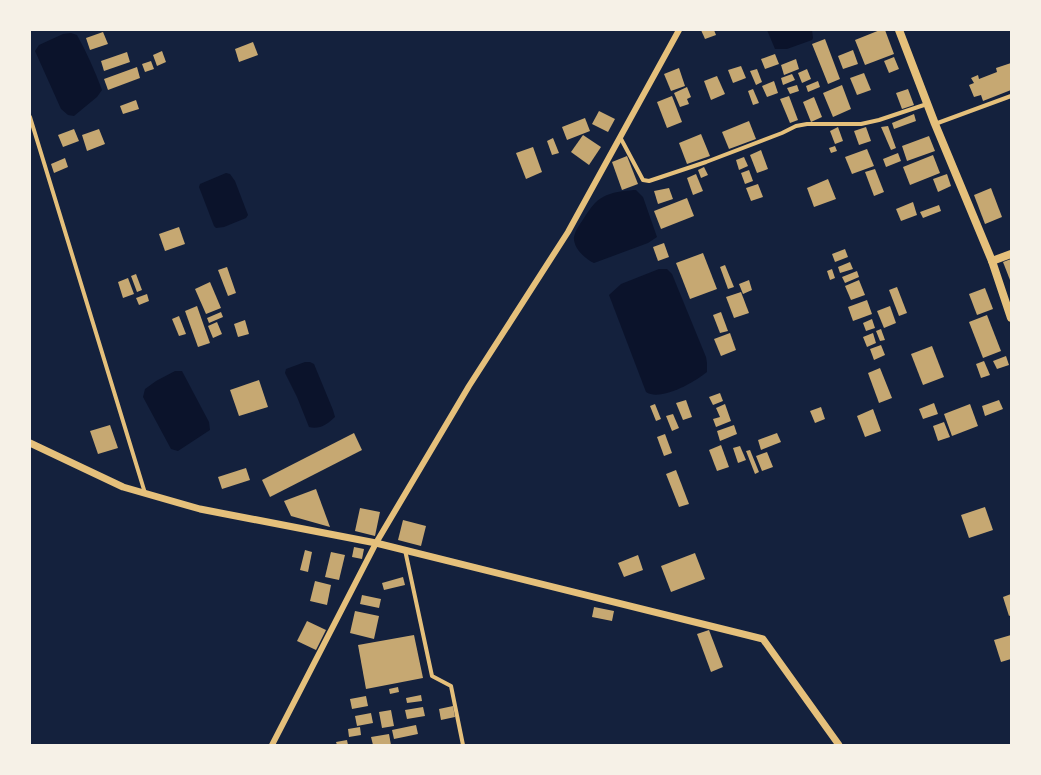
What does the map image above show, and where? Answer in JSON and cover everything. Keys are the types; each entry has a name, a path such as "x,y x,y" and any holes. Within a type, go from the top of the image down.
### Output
{"main road":[{"path":"899,30 935,124 992,261 1011,318"},
{"path":"992,261 1011,254"},
{"path":"30,443 123,487 200,509 376,543 763,639 839,745"}],"street":[{"path":"272,745 376,543 469,386 568,232 679,30"},
{"path":"935,124 1010,98"},
{"path":"620,137 643,180 649,182 706,162 782,133 796,126 807,124 861,124 927,104"},
{"path":"30,117 146,494"},
{"path":"405,550 432,676 451,686 463,745"}],"water":[{"path":"767,30 812,30 813,38 812,40 787,49 775,49"},
{"path":"71,33 77,35 91,62 102,90 97,97 74,116 68,115 61,109 35,51 39,45 63,34"},
{"path":"226,173 230,174 235,181 248,215 246,218 224,227 216,228 199,187 200,184"},
{"path":"636,190 643,197 657,237 648,243 594,263 583,256 575,245 574,237 578,227 590,209 595,203 606,195 622,191"},
{"path":"659,269 667,269 672,274 706,357 707,372 677,390 668,393 652,394 646,392 609,295 621,284"},
{"path":"305,362 314,364 335,417 326,424 316,428 309,427 297,397 285,373 286,369"},
{"path":"175,371 182,371 209,422 210,430 178,451 171,449 143,397 145,389 156,381"}],"building":[{"path":"701,30 714,30 716,35 705,39"},
{"path":"880,30 885,30 894,54 865,65 855,40"},
{"path":"103,32 108,44 90,50 86,38"},
{"path":"825,39 840,79 828,84 812,44"},
{"path":"253,42 258,55 239,62 235,49"},
{"path":"853,50 858,64 843,69 838,56"},
{"path":"162,51 166,62 157,66 153,55"},
{"path":"127,52 130,62 104,71 101,61"},
{"path":"775,54 779,64 765,69 761,59"},
{"path":"894,57 899,69 889,73 884,61"},
{"path":"796,59 799,69 784,75 781,65"},
{"path":"151,61 154,69 145,72 142,64"},
{"path":"1011,63 1011,90 983,101 981,95 974,97 969,85 974,83 971,78 978,75 979,79 997,72 996,68"},
{"path":"741,66 746,78 733,83 728,70"},
{"path":"137,67 140,78 108,90 104,79"},
{"path":"679,68 685,86 671,91 664,74"},
{"path":"757,69 762,82 756,85 750,71"},
{"path":"807,69 811,79 802,83 798,73"},
{"path":"864,73 871,90 857,95 850,78"},
{"path":"792,74 795,80 783,85 781,78"},
{"path":"717,76 725,94 711,100 704,81"},
{"path":"774,81 778,93 767,97 762,86"},
{"path":"818,81 820,87 808,92 806,86"},
{"path":"797,85 799,91 790,94 787,88"},
{"path":"842,85 851,109 833,117 823,93"},
{"path":"687,87 691,97 687,99 689,104 680,107 674,93"},
{"path":"753,89 759,103 753,105 748,91"},
{"path":"908,89 914,105 902,109 896,93"},
{"path":"672,96 682,122 667,128 657,102"},
{"path":"789,96 798,120 790,123 780,99"},
{"path":"814,97 822,117 811,122 803,102"},
{"path":"136,100 139,109 123,114 120,106"},
{"path":"599,111 615,119 608,132 592,124"},
{"path":"914,114 916,121 894,129 892,123"},
{"path":"585,118 590,131 567,140 562,127"},
{"path":"749,121 756,139 729,149 722,132"},
{"path":"888,126 896,148 891,150 881,127"},
{"path":"838,127 843,141 835,144 830,131"},
{"path":"866,127 871,141 859,145 854,131"},
{"path":"74,129 79,141 63,147 58,135"},
{"path":"99,129 105,144 87,151 82,135"},
{"path":"701,134 710,156 687,164 679,143"},
{"path":"583,135 601,147 589,165 571,152"},
{"path":"929,136 935,151 907,161 902,146"},
{"path":"553,138 559,153 552,155 547,141"},
{"path":"835,146 837,151 831,153 829,148"},
{"path":"533,147 542,172 526,179 516,153"},
{"path":"867,149 874,166 852,174 845,157"},
{"path":"761,150 768,169 757,173 750,155"},
{"path":"898,153 901,161 886,167 883,159"},
{"path":"933,155 940,173 910,185 903,167"},
{"path":"627,156 638,184 622,190 612,162"},
{"path":"744,157 748,166 739,170 736,160"},
{"path":"65,158 68,167 54,173 51,164"},
{"path":"704,167 708,175 701,178 698,170"},
{"path":"875,169 884,192 874,196 865,172"},
{"path":"749,170 753,181 745,184 741,173"},
{"path":"696,174 703,191 693,195 687,178"},
{"path":"947,174 951,186 938,192 933,179"},
{"path":"828,179 836,199 814,207 807,188"},
{"path":"758,184 763,197 751,201 746,188"},
{"path":"669,188 673,199 658,204 654,191"},
{"path":"991,188 1002,217 985,224 974,195"},
{"path":"687,198 694,216 661,229 654,211"},
{"path":"913,202 917,215 901,221 896,209"},
{"path":"939,205 941,211 923,218 920,212"},
{"path":"179,227 185,244 165,251 159,234"},
{"path":"664,243 669,257 658,261 653,247"},
{"path":"845,249 848,257 835,262 832,254"},
{"path":"703,253 717,289 690,299 676,263"},
{"path":"1011,259 1011,280 1010,280 1003,262"},
{"path":"850,262 853,269 840,273 838,267"},
{"path":"725,265 734,287 728,289 720,267"},
{"path":"227,267 236,293 228,296 218,270"},
{"path":"832,269 835,278 830,280 827,271"},
{"path":"857,271 859,277 845,283 842,277"},
{"path":"136,274 142,290 137,292 131,276"},
{"path":"128,278 134,294 123,298 118,282"},
{"path":"749,280 752,290 743,294 739,284"},
{"path":"859,280 865,295 851,300 845,286"},
{"path":"210,282 221,308 206,314 195,289"},
{"path":"897,287 907,313 899,316 889,290"},
{"path":"985,288 993,309 977,315 969,294"},
{"path":"741,292 749,313 734,318 726,297"},
{"path":"147,294 149,301 139,305 136,298"},
{"path":"867,300 872,314 853,321 848,307"},
{"path":"197,306 210,343 198,347 185,311"},
{"path":"890,306 896,323 884,328 877,311"},
{"path":"221,312 223,317 209,323 207,318"},
{"path":"721,312 728,331 720,333 713,315"},
{"path":"987,315 1001,351 983,358 969,322"},
{"path":"179,316 186,334 179,336 172,319"},
{"path":"872,319 875,328 866,331 863,323"},
{"path":"245,320 249,334 238,337 234,324"},
{"path":"217,322 222,334 213,338 208,326"},
{"path":"881,329 885,340 880,341 876,331"},
{"path":"730,333 736,350 721,356 714,339"},
{"path":"873,333 876,343 867,347 863,337"},
{"path":"881,345 885,355 874,360 870,349"},
{"path":"932,346 944,377 923,385 911,354"},
{"path":"1006,356 1009,365 997,369 993,361"},
{"path":"984,361 990,375 981,378 976,364"},
{"path":"880,368 892,398 879,403 868,373"},
{"path":"259,380 268,407 239,416 230,390"},
{"path":"720,393 723,401 713,405 709,397"},
{"path":"686,400 692,417 683,420 676,403"},
{"path":"999,400 1003,409 985,416 982,406"},
{"path":"934,403 938,414 923,419 919,409"},
{"path":"655,404 661,419 656,421 650,406"},
{"path":"725,404 731,421 716,427 713,419 720,417 716,408"},
{"path":"970,404 978,426 952,436 944,414"},
{"path":"821,407 825,419 815,423 810,411"},
{"path":"873,409 881,431 865,437 857,416"},
{"path":"673,414 679,428 672,431 666,416"},
{"path":"944,422 950,437 938,441 933,426"},
{"path":"110,425 118,448 98,454 90,431"},
{"path":"734,425 737,434 720,441 717,431"},
{"path":"354,433 362,450 270,497 262,480"},
{"path":"777,433 781,442 761,450 758,440"},
{"path":"665,434 672,453 664,456 657,437"},
{"path":"721,445 729,467 717,471 709,450"},
{"path":"740,446 746,460 738,463 733,448"},
{"path":"750,450 759,472 755,474 746,451"},
{"path":"767,452 773,467 762,471 756,456"},
{"path":"246,468 250,480 222,489 218,477"},
{"path":"676,470 689,504 679,507 666,474"},
{"path":"316,489 330,527 291,516 284,501"},
{"path":"985,507 993,530 969,538 961,515"},
{"path":"360,508 380,512 375,536 355,531"},
{"path":"403,520 426,526 421,546 398,540"},
{"path":"354,547 364,549 362,559 352,557"},
{"path":"305,550 312,552 308,572 300,570"},
{"path":"331,552 345,555 339,580 325,577"},
{"path":"695,553 705,579 671,592 661,566"},
{"path":"638,555 643,570 624,577 618,563"},
{"path":"403,577 405,585 384,590 382,583"},
{"path":"315,581 331,585 327,605 310,601"},
{"path":"1011,594 1011,615 1009,616 1003,597"},
{"path":"362,595 381,599 379,608 360,604"},
{"path":"594,607 614,611 612,621 592,617"},
{"path":"355,611 379,616 374,639 350,633"},
{"path":"307,621 326,630 316,650 297,641"},
{"path":"709,630 723,667 711,672 697,634"},
{"path":"414,635 423,678 366,689 358,645"},
{"path":"1011,635 1011,659 1001,662 994,640"},
{"path":"398,687 399,692 390,694 389,689"},
{"path":"421,695 422,701 407,703 406,698"},
{"path":"366,696 368,706 352,709 350,699"},
{"path":"453,706 455,717 441,720 439,709"},
{"path":"423,707 425,716 407,719 405,710"},
{"path":"391,710 394,726 382,728 379,712"},
{"path":"371,713 373,723 357,726 355,716"},
{"path":"416,725 418,734 394,739 392,730"},
{"path":"360,727 361,735 349,737 348,729"},
{"path":"389,734 391,745 373,745 371,737"},
{"path":"347,740 348,745 337,745 336,742"}]}
